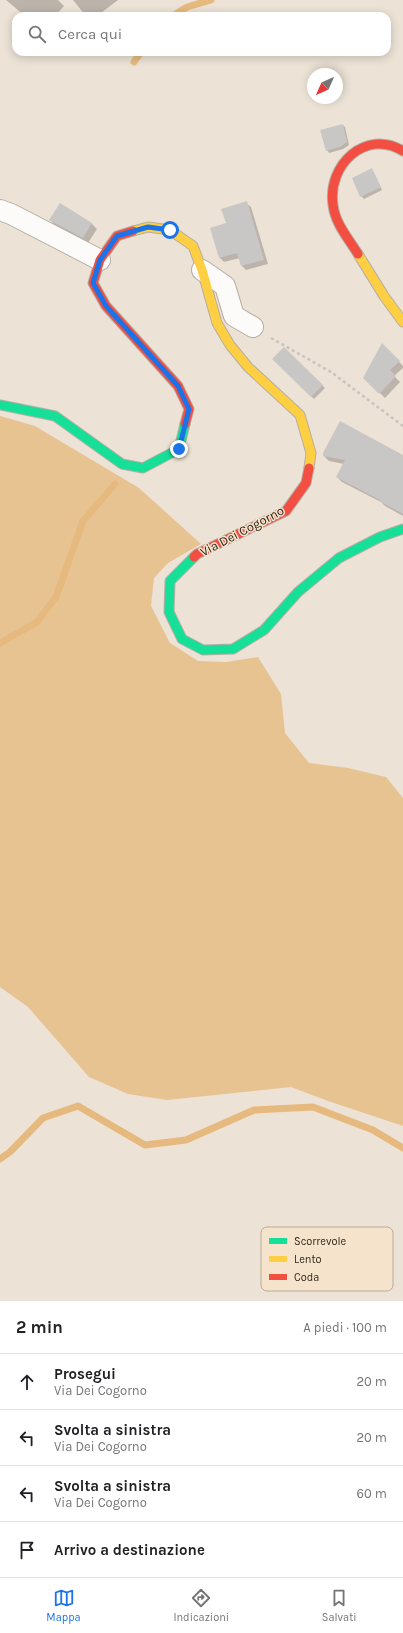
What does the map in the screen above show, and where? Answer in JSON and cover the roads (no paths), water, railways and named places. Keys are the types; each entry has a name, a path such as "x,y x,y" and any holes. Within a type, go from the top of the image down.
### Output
{"street":[{"path":"403,151 396,146 380,144 361,149 345,159 338,172 332,192 334,211 344,232 390,306 403,322"},
{"path":"0,210 11,214 100,260"},
{"name":"Via Dei Cogorno","path":"0,405 55,416 122,464 143,468 179,449 189,409 178,386 106,306 93,283 100,260 117,236 148,227 170,230 193,246 202,270 217,323 230,345 248,367 300,415 311,453 306,483 286,511 196,554 170,581 170,612 182,638 203,650 233,649 264,630 298,592 339,558 380,537 403,529"},
{"path":"202,270 225,286 234,316 253,327"}],"waterway":[{"path":"179,12 187,7 211,0"},
{"path":"134,62 138,56"},
{"path":"0,643 37,622 56,597 83,521 115,484"},
{"path":"0,1159 10,1152 43,1118 78,1106 145,1145 186,1140 254,1110 313,1107 373,1130 403,1148"}]}
